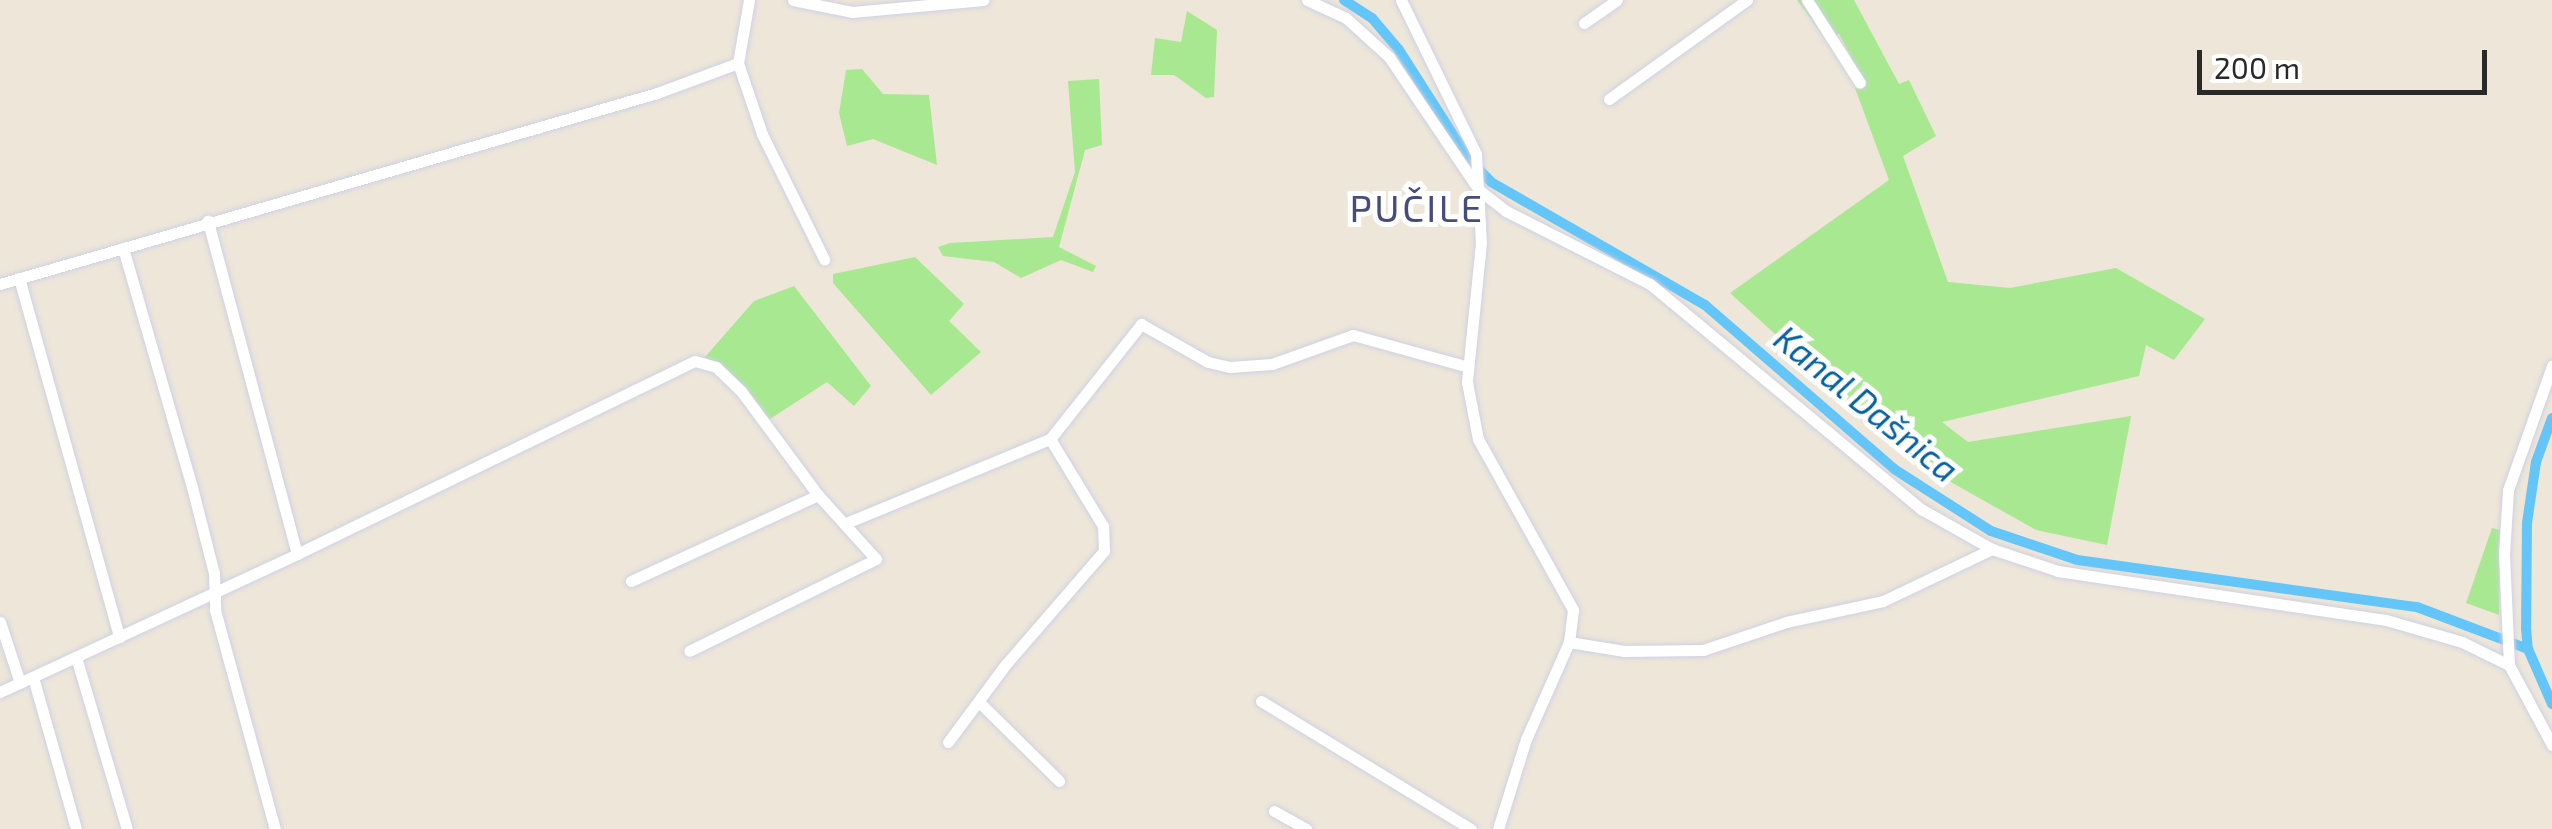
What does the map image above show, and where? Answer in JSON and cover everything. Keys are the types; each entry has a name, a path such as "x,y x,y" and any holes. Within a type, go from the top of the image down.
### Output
{"street":[{"path":"749,0 738,63 762,134 824,259"},
{"path":"793,0 852,12 983,0"},
{"path":"1307,0 1346,18 1389,57 1479,186 1506,211 1650,284 1720,337 1877,477 1992,550 2058,572 2386,620 2509,658"},
{"path":"1401,0 1476,154 1479,186 1468,366 1485,458 1570,594 1569,642 1536,711 1498,829"},
{"path":"1584,23 1617,0"},
{"path":"1610,98 1747,0"},
{"path":"1807,0 1860,83"},
{"path":"0,284 657,93 738,63"},
{"path":"208,221 297,554"},
{"path":"124,248 216,592 214,610 275,829"},
{"path":"19,278 119,637"},
{"path":"846,523 1050,439 1141,324 1208,362 1230,367 1272,364 1353,336 1468,366"},
{"path":"0,692 696,361 716,367 741,391 818,494 877,564 689,651"},
{"path":"2552,366 2522,434 2508,490 2506,624 2509,658 2535,723 2552,745"},
{"path":"948,742 1104,552 1103,526 1050,439"},
{"path":"630,581 818,494"},
{"path":"1569,642 1624,651 1703,650 1786,622 1883,601 1992,550"},
{"path":"0,622 20,684"},
{"path":"76,657 127,829"},
{"path":"33,677 76,829"},
{"path":"1261,702 1471,829"},
{"path":"980,703 1059,781"},
{"path":"1274,811 1306,829"}],"green space":[{"path":"1797,0 1854,0 1899,84 1909,80 1936,136 1903,156 1948,282 2010,288 2116,268 2205,319 2174,360 2146,345 2139,376 1942,422 1968,442 2131,416 2107,545 2036,530 1917,463 1730,293 1889,180 1855,88 1864,83 1839,34 1827,41"},
{"path":"1187,11 1217,30 1214,97 1206,98 1174,75 1151,75 1155,38 1181,42"},
{"path":"862,69 883,94 929,95 937,165 873,139 847,146 839,113 846,70"},
{"path":"1099,79 1102,145 1085,150 1059,247 1096,266 1093,272 1061,260 1021,278 994,262 943,256 938,247 950,243 1053,237 1075,172 1068,81"},
{"path":"915,257 964,304 949,321 981,352 931,395 833,283 833,274"},
{"path":"794,286 871,386 854,406 827,382 770,419 705,357 754,301"},
{"path":"2492,528 2500,530 2499,615 2466,603"}],"waterway":[{"name":"Kanal Dašnica","path":"1344,0 1372,18 1399,50 1468,158 1491,182 1705,305 1894,469 1991,531 2077,560 2417,607 2528,649"},
{"path":"2552,418 2536,462 2527,523 2526,628 2528,649 2552,704"}],"district":[{"name":"PUČILE","path":"1417,208"}]}
